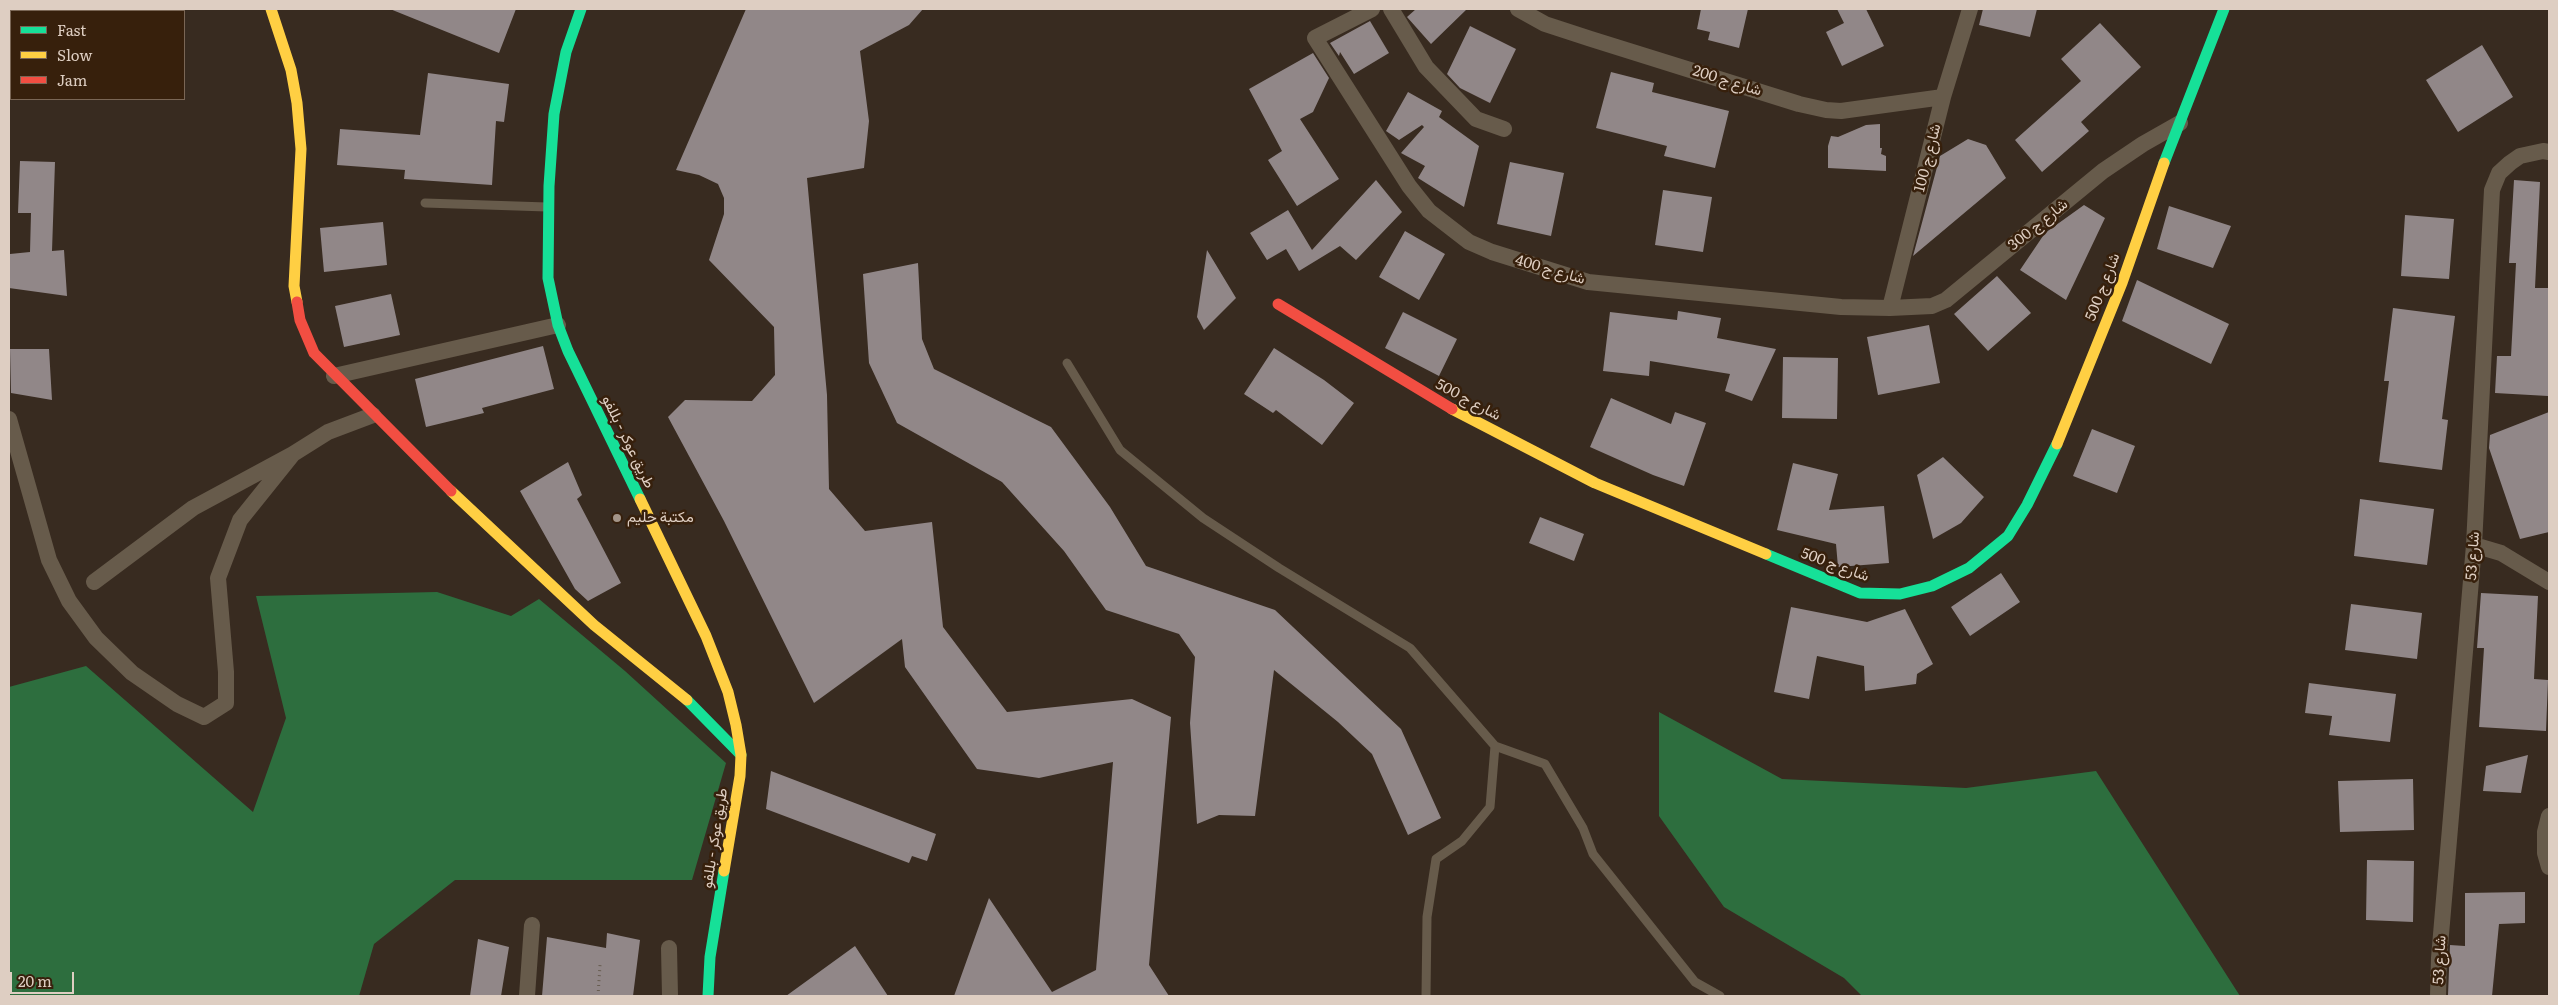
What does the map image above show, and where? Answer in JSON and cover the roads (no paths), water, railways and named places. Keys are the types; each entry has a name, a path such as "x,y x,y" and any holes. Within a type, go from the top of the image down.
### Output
{"street":[{"path":"271,9 291,70 298,122 301,149 294,286 300,320 306,338 314,352 334,376 373,415 527,563 594,625 684,697 742,755"},
{"name":"طريق عوكر - بللفو","path":"581,9 566,52 554,114 548,207 548,278 558,325 576,372 706,636 728,692 742,755 728,854 710,957 708,996"},
{"name":"شارع ج 400","path":"1372,9 1315,38 1409,186 1429,211 1469,242 1518,261 1588,282 1802,304 1890,308"},
{"path":"1391,9 1426,67 1476,119 1504,129"},
{"name":"شارع ج 200","path":"1518,9 1545,24 1799,104 1826,110 1841,111 1943,97"},
{"name":"شارع ج 100","path":"1890,308 1943,97 1970,9"},
{"name":"شارع ج 500","path":"1278,304 1442,404 1594,483 1860,593 1880,595 1916,591 1948,580 1984,557 2008,536 2027,505 2062,434 2122,283 2224,9"},
{"name":"شارع ج 300","path":"1890,308 1932,306 1946,300 2104,171 2143,144 2180,123"},
{"name":"شارع 53","path":"2438,996 2439,958 2474,545 2492,190 2499,173 2520,156 2543,151 2549,152"},
{"path":"334,376 558,325"},
{"path":"94,582 193,508 293,454 328,432 373,415"},
{"path":"9,419 50,560 69,601 96,638 132,672 177,704 204,717 226,703 226,672 218,578 240,520 293,454"},
{"path":"2474,545 2501,553 2549,582"},
{"path":"2549,816 2545,839 2545,853 2549,867"},
{"path":"527,996 532,925"},
{"path":"669,948 670,996"}],"lane":[{"path":"425,203 548,207"},
{"path":"1067,363 1120,450 1203,518 1410,648 1495,746 1545,764 1583,828 1593,854 1695,982 1720,996"},
{"path":"1426,996 1427,917 1436,860 1462,841 1490,807 1495,746"}],"place":[{"name":"مكتبة حليم","path":"617,518"}]}
